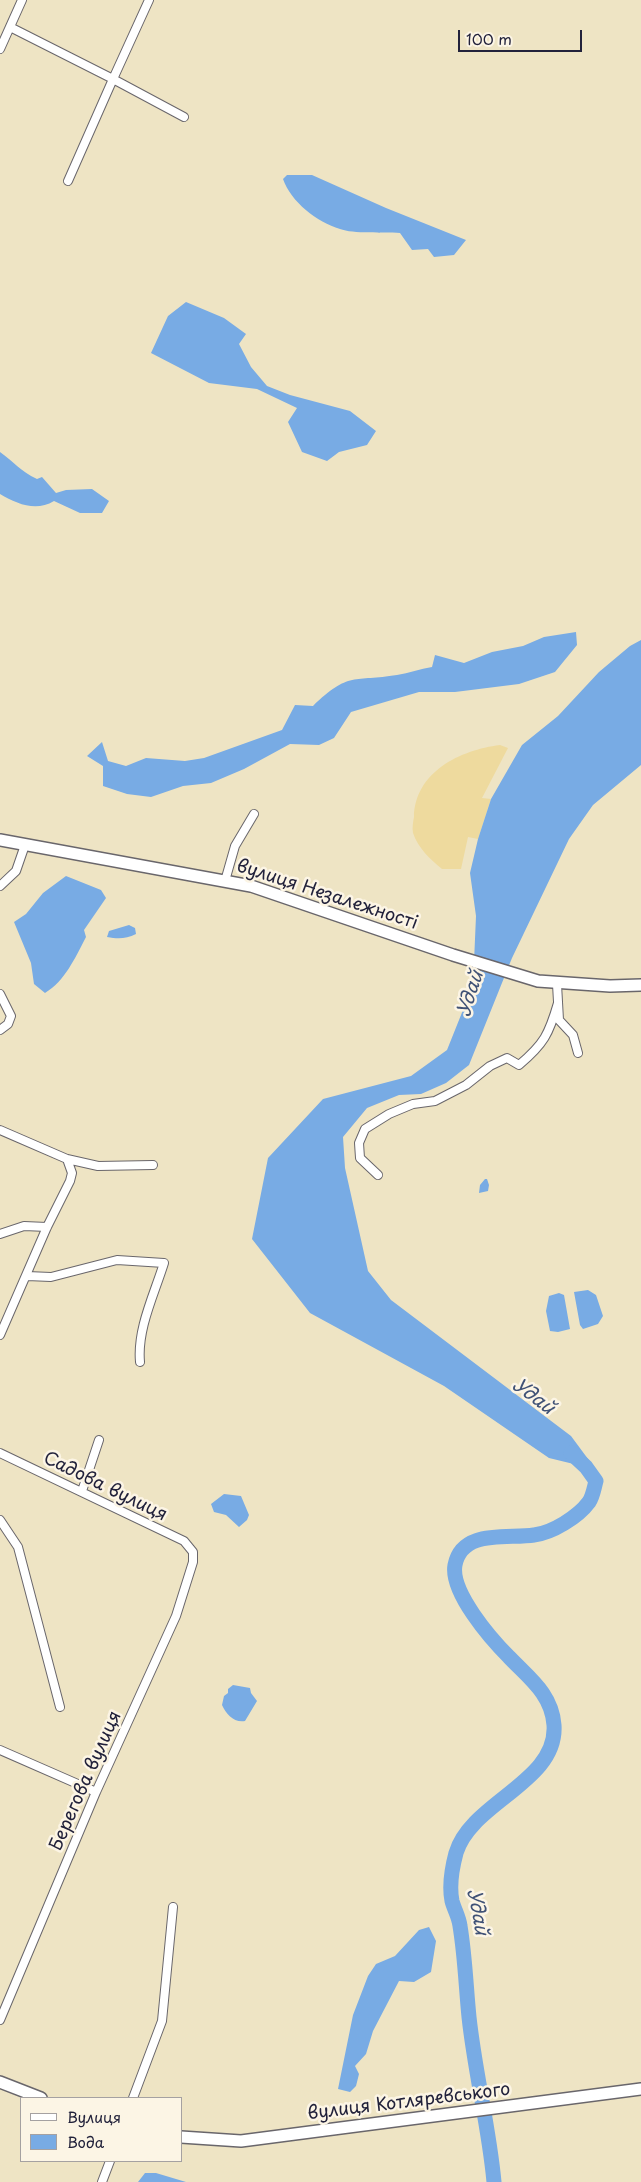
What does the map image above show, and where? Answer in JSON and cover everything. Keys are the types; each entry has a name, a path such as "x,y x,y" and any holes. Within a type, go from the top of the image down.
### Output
{"main road":[{"name":"вулиця Незалежності","path":"0,840 251,886 453,955 538,981 558,984 610,986 641,984"},
{"path":"0,2082 38,2097"},
{"name":"вулиця Котляревського","path":"182,2137 241,2141 641,2089"}],"street":[{"path":"0,49 22,0"},
{"path":"68,181 149,0"},
{"path":"10,27 184,117"},
{"path":"225,881 235,846 254,814"},
{"path":"0,886 16,871 25,845"},
{"path":"558,984 559,1020 573,1035 578,1053"},
{"path":"0,994 11,1016 8,1024 0,1030"},
{"path":"378,1175 360,1158 359,1143 365,1129 397,1110 413,1104 436,1101 466,1085 490,1066 507,1058 519,1064 533,1053 550,1031 558,1003"},
{"path":"0,1130 67,1159 106,1167 153,1165"},
{"path":"0,1335 28,1276 47,1227 70,1181 72,1173 67,1159"},
{"path":"0,1234 24,1226 47,1227"},
{"path":"28,1276 51,1277 117,1260 164,1263 144,1323 139,1349 140,1362"},
{"path":"82,1491 99,1440"},
{"name":"Садова вулиця","path":"0,1453 184,1541 193,1552"},
{"path":"0,1520 18,1547 60,1707"},
{"name":"Берегова вулиця","path":"0,2020 96,1792 176,1616 193,1562 193,1552"},
{"path":"0,1750 96,1792"},
{"path":"133,2097 162,2021 173,1907"},
{"path":"102,2182 110,2162"}],"sand":[{"path":"500,745 508,748 482,798 491,799 478,839 468,837 461,869 442,869 421,848 413,833 416,801 422,787 442,766 455,758 470,752"}],"water":[{"path":"287,175 312,175 386,208 466,240 454,255 434,257 428,249 412,250 400,233 346,231 331,226 314,216 298,203 283,179"},
{"path":"186,302 224,318 246,334 239,344 251,367 267,386 290,395 350,411 376,431 367,445 339,452 327,461 302,452 288,422 297,408 257,389 209,383 151,353 168,316"},
{"path":"0,452 31,476 37,479 42,477 56,493 66,490 92,489 109,501 102,513 80,513 54,501 40,506 33,506 13,501 0,494"},
{"path":"576,632 577,645 555,672 519,684 455,692 419,692 351,712 334,738 319,745 290,744 244,769 211,783 183,786 151,797 127,794 103,786 103,766 87,756 102,742 108,761 126,766 146,758 185,761 204,758 282,730 295,705 313,706 335,687 352,680 397,675 432,667 435,655 464,663 492,652 523,646 544,637"},
{"path":"641,640 641,765 593,805 569,839 512,958 469,1065 446,1083 421,1094 399,1095 367,1108 343,1137 345,1168 368,1271 391,1300 571,1436 591,1463 586,1467 549,1458 444,1386 310,1313 252,1239 268,1158 323,1099 411,1076 447,1050 473,985 476,916 470,873 478,839 491,799 522,745 558,716 599,672 630,646"},
{"path":"66,876 101,890 106,898 84,930 86,937 64,976 45,993 34,984 31,963 14,922 26,914 43,893"},
{"path":"129,925 135,928 136,934 122,938 107,937 109,931"},
{"path":"487,1179 489,1185 488,1191 479,1193 480,1185"},
{"path":"588,1290 596,1295 603,1316 598,1324 583,1329 580,1325 574,1292"},
{"path":"559,1293 564,1295 570,1329 558,1332 550,1331 546,1311 549,1296"},
{"path":"224,1494 241,1496 249,1515 247,1520 239,1527 226,1515 214,1512 211,1504"},
{"path":"233,1685 250,1688 257,1701 245,1721 237,1721 231,1717 222,1705 224,1696"},
{"path":"429,1927 436,1941 431,1972 414,1982 399,1981 373,2031 366,2054 355,2066 359,2074 356,2086 350,2092 338,2089 353,2015 368,1976 376,1964 395,1956 419,1930"},
{"path":"145,2173 156,2173 186,2182 138,2182"}],"waterway":[{"name":"Удай","path":"494,2182 469,2017 462,1937 451,1895 452,1871 456,1853 465,1835 478,1820 529,1777 542,1762 552,1745 554,1725 549,1704 544,1695 492,1639 473,1614 459,1588 455,1576 455,1565 459,1554 476,1541 487,1538 541,1534 564,1523 584,1508 589,1502 596,1481 586,1467 571,1453"}]}
